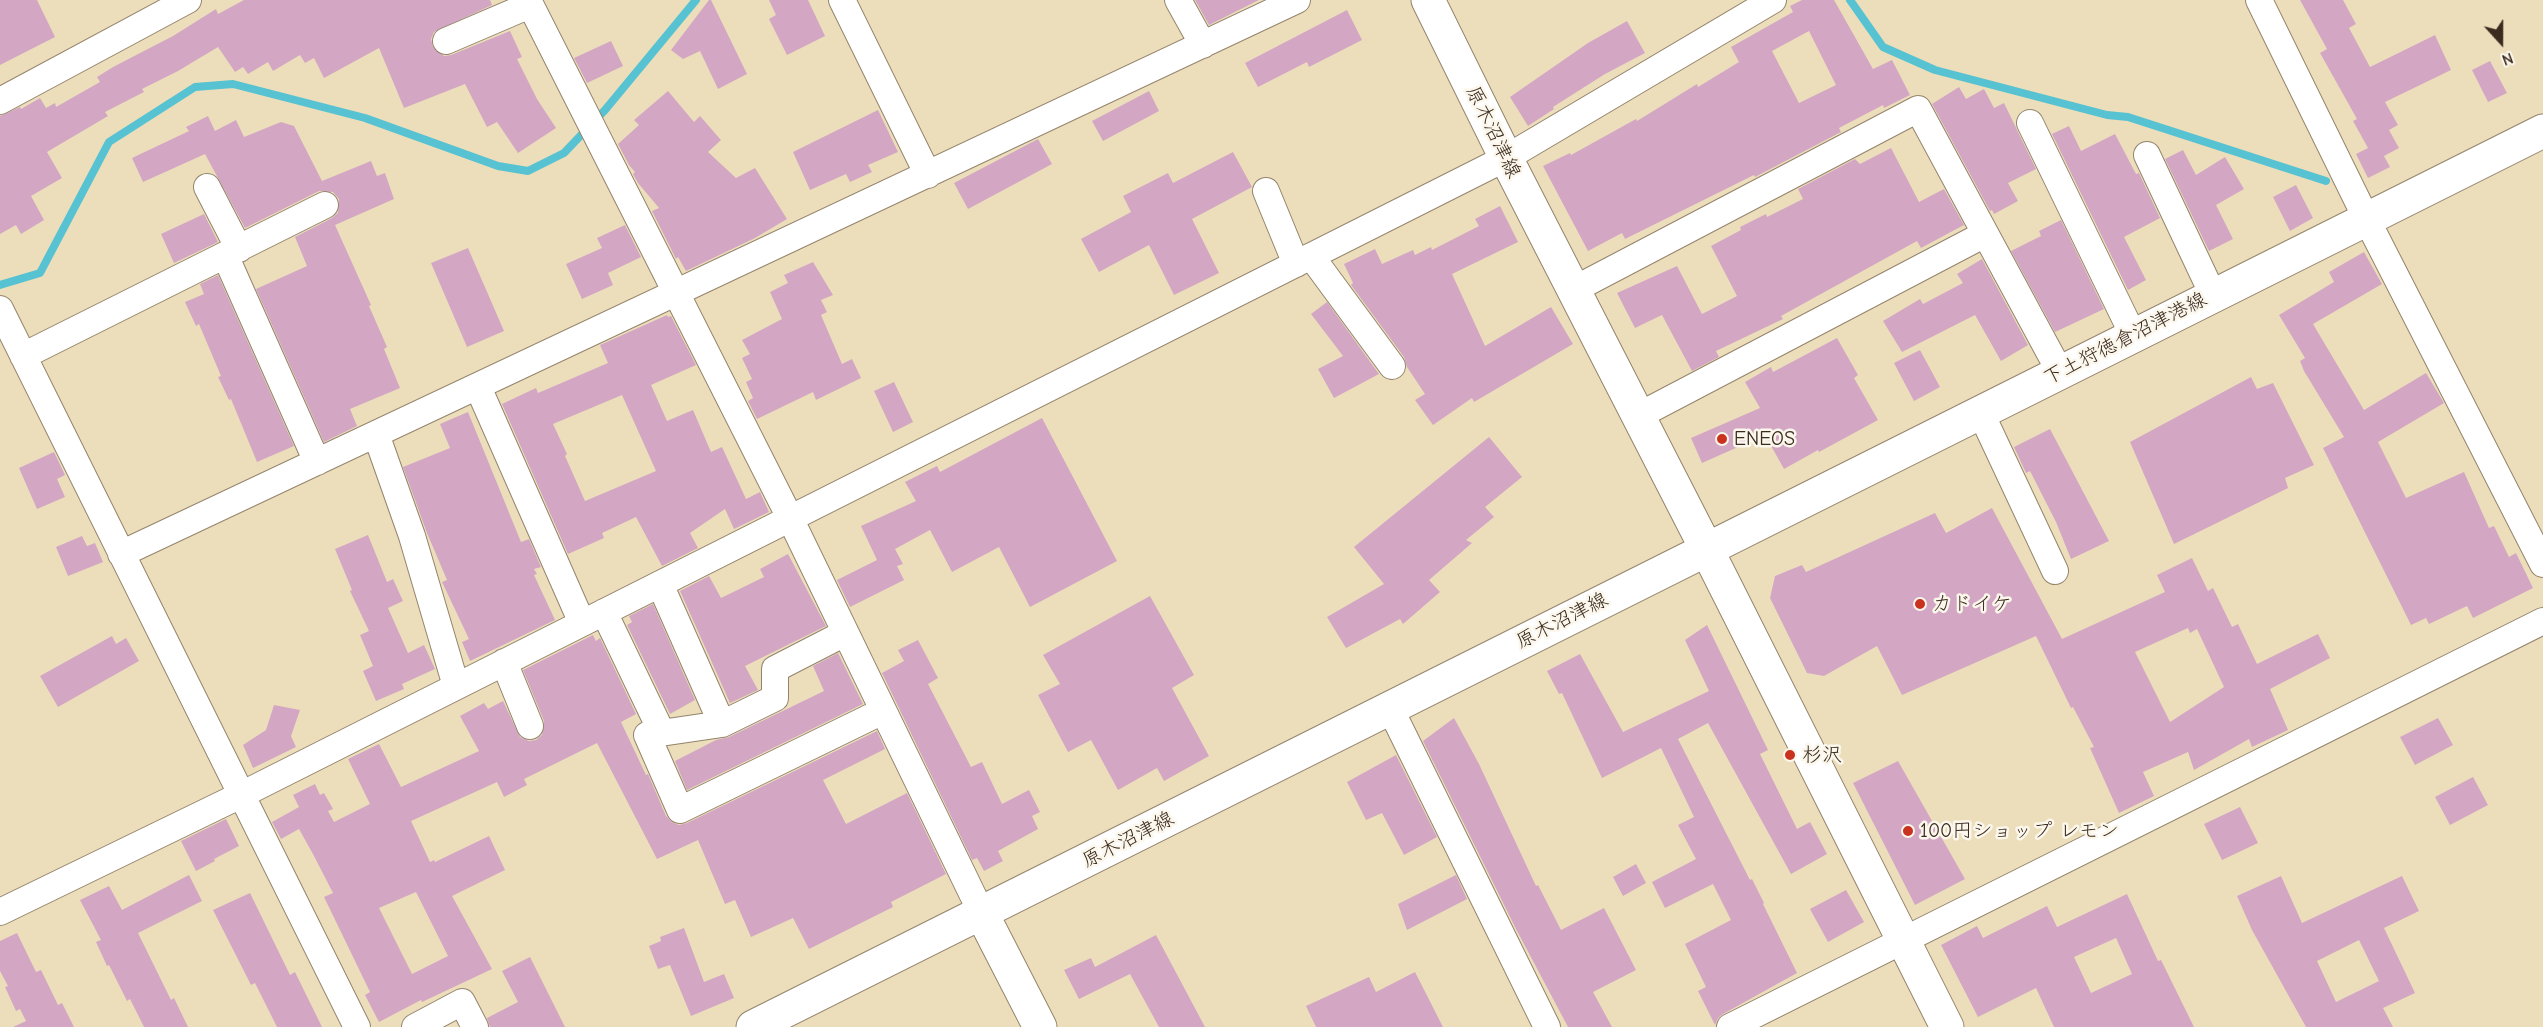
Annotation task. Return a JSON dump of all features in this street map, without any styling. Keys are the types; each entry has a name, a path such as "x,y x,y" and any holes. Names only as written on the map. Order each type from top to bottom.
{"main road":[{"name":"原木沼津線","path":"753,1027 982,914 1706,548 1506,158 1428,0"},
{"name":"下土狩徳倉沼津港線","path":"1706,548 2543,131"},
{"path":"1706,548 1947,1027"},
{"path":"982,914 1040,1027"}],"street":[{"path":"0,101 188,0"},
{"path":"842,0 927,175"},
{"path":"1178,0 1203,45"},
{"path":"121,554 1297,0"},
{"path":"0,912 243,794 1506,158 1773,0"},
{"path":"2259,0 2366,218 2543,564"},
{"path":"446,41 529,2 581,110 677,293 790,518 982,914"},
{"path":"1574,290 1918,109 2060,372"},
{"path":"2030,123 2133,335"},
{"path":"2147,155 2213,295"},
{"path":"207,187 317,462"},
{"path":"1266,191 1303,260 1392,366"},
{"path":"23,356 325,205"},
{"path":"1638,416 1985,234"},
{"path":"0,309 357,1027"},
{"path":"478,387 582,623"},
{"path":"1980,411 2055,571"},
{"path":"376,434 412,536 456,686"},
{"path":"660,584 722,724"},
{"path":"604,612 662,733"},
{"path":"1730,1027 2543,621"},
{"path":"845,633 776,669 775,698 722,724 647,735 680,810 883,711"},
{"path":"504,662 530,726"},
{"path":"1390,708 1546,1027"},
{"path":"415,1027 462,1002 475,1027"}],"building":[{"path":"0,0 37,0 55,37 0,65"},
{"path":"244,0 490,0 492,5 434,32 431,39 433,47 444,56 451,55 510,31 522,57 517,59 537,99 556,128 518,153 497,122 487,127 465,84 404,108 379,48 324,78 314,58 305,63 300,55 273,71 268,62 248,74 243,67 235,72 218,47 142,89 144,92 105,112 108,116 47,152 62,178 31,196 44,220 21,234 16,225 0,234 0,116 20,107 21,109 40,98 46,108 55,103 56,107 100,82 97,77 113,67 173,36 216,9 218,14"},
{"path":"709,0 747,74 718,89 700,51 683,59 671,50"},
{"path":"769,0 808,0 825,36 787,55 769,19 776,15"},
{"path":"1195,0 1259,0 1209,25"},
{"path":"1802,0 1834,0 1873,69 1892,60 1910,95 1884,108 1883,105 1839,128 1841,132 1755,177 1754,175 1625,239 1622,233 1588,251 1543,166 1570,153 1571,155 1636,119 1637,121 1697,84 1698,87 1739,62 1731,47 1793,12 1790,6","holes":["1809,31 1836,85 1799,103 1772,51"]},
{"path":"2300,0 2343,0 2356,24 2349,28 2370,67 2435,35 2451,70 2385,102 2398,125 2389,130 2399,148 2384,156 2390,167 2368,178 2356,154 2368,148 2353,121 2357,119 2320,53 2327,49"},
{"path":"1347,10 1362,40 1309,67 1307,62 1258,87 1245,63"},
{"path":"1627,21 1645,53 1605,74 1528,126 1510,97 1588,43"},
{"path":"611,41 623,66 587,83 574,58"},
{"path":"2490,61 2507,93 2488,102 2472,70"},
{"path":"1959,87 1966,99 1984,89 1994,108 2004,103 2036,169 2008,183 2018,201 1994,214 1992,210 1990,211 1932,104"},
{"path":"668,91 694,122 700,116 721,140 708,152 736,178 755,168 787,219 755,238 686,271 678,257 676,259 652,211 659,208 638,183 633,174 635,172 618,144 639,125 634,120"},
{"path":"1149,91 1159,111 1103,141 1092,121"},
{"path":"878,110 898,152 868,165 872,172 850,182 846,174 810,190 793,152"},
{"path":"208,116 215,131 236,120 244,137 281,122 294,126 322,181 371,161 377,176 385,173 394,199 335,225 371,305 369,306 387,347 384,349 400,388 350,409 357,426 324,442 256,289 307,266 295,237 338,213 339,199 333,192 319,191 245,228 205,154 143,182 132,158 189,131 186,127"},
{"path":"2069,126 2081,151 2115,134 2136,174 2139,173 2160,218 2124,237 2146,280 2128,290 2052,134"},
{"path":"1038,139 1052,164 968,209 954,183"},
{"path":"1891,148 1919,202 1944,189 1964,225 1921,248 1917,241 1781,316 1783,319 1716,351 1719,357 1692,371 1662,315 1635,328 1617,293 1677,266 1702,314 1737,296 1711,246 1741,230 1740,227 1766,214 1767,217 1803,199 1798,189 1855,159 1860,164"},
{"path":"2183,150 2196,175 2225,157 2244,189 2216,205 2233,239 2209,251 2165,159"},
{"path":"1233,152 1252,187 1192,219 1219,273 1174,295 1149,245 1099,272 1081,239 1131,212 1123,196 1168,173 1173,183"},
{"path":"2296,185 2313,218 2290,231 2273,197"},
{"path":"1500,206 1518,242 1452,274 1485,346 1551,307 1573,344 1474,402 1472,398 1433,425 1415,400 1425,394 1407,367 1404,357 1351,285 1353,283 1344,264 1375,249 1382,264 1413,250 1415,255 1431,247 1432,250 1479,226 1475,219"},
{"path":"204,214 218,242 174,263 161,234"},
{"path":"2061,220 2104,309 2055,332 2011,251 2041,236 2039,231"},
{"path":"625,225 641,257 608,273 613,285 582,299 566,264 602,248 597,238"},
{"path":"468,248 504,331 467,347 431,263"},
{"path":"2364,252 2382,284 2313,324 2364,410 2426,373 2444,403 2378,442 2406,498 2464,472 2489,528 2494,526 2509,557 2516,553 2533,588 2473,618 2467,606 2429,624 2426,618 2411,625 2323,448 2344,437 2304,371 2300,361 2305,358 2279,315 2334,282 2329,272"},
{"path":"1982,259 2028,345 2001,361 1975,315 1902,352 1883,321 1920,299 1923,304 1963,283 1957,274"},
{"path":"813,262 833,295 821,300 827,312 821,315 842,364 852,359 861,378 816,400 813,392 757,419 748,401 753,398 746,382 752,379 742,358 750,354 742,340 782,319 770,292 788,283 784,275"},
{"path":"218,275 294,446 257,462 231,399 229,400 218,377 221,376 199,324 196,326 185,302 204,294 200,284"},
{"path":"1327,302 1379,374 1334,398 1318,369 1343,356 1311,314"},
{"path":"667,315 671,316 696,365 651,385 667,421 693,410 711,452 722,447 746,499 760,492 769,512 734,529 725,509 690,533 698,548 662,566 636,517 602,533 604,538 568,554 502,404 536,388 538,393 608,363 600,345","holes":["622,395 656,471 585,501 553,424"]},
{"path":"1837,338 1858,375 1854,378 1878,420 1784,469 1765,435 1702,463 1691,438 1760,408 1745,382 1771,367 1773,372"},
{"path":"1920,350 1940,387 1914,401 1894,363"},
{"path":"2251,377 2257,389 2273,383 2314,465 2285,478 2288,488 2174,544 2130,442"},
{"path":"894,382 913,422 893,432 874,391"},
{"path":"468,412 521,542 529,539 541,567 534,569 537,574 534,575 555,620 470,661 462,642 469,639 442,582 447,580 403,467 450,448 440,424"},
{"path":"1042,418 1117,561 1030,607 999,547 952,572 930,530 895,549 903,564 897,566 904,580 850,607 837,580 877,560 861,526 916,501 905,482 937,466 940,472"},
{"path":"2050,429 2109,541 2071,559 2056,522 2030,471 2026,473 2014,447"},
{"path":"1489,437 1522,477 1485,507 1494,517 1466,540 1472,543 1429,580 1440,592 1403,624 1400,619 1346,648 1327,617 1384,584 1354,547"},
{"path":"54,452 65,475 57,479 65,497 37,509 19,468"},
{"path":"1992,508 2062,639 2165,592 2157,575 2192,558 2208,591 2213,588 2232,627 2238,624 2257,664 2318,634 2330,658 2270,689 2288,730 2252,747 2249,739 2194,770 2188,752 2143,772 2154,796 2119,813 2090,748 2094,747 2073,707 2071,708 2036,636 1902,695 1877,646 1824,676 1807,673 1770,598 1775,576 1802,565 1806,572 1935,513 1946,533","holes":["2188,628 2190,633 2197,629 2224,687 2170,722 2135,652"]},
{"path":"368,535 387,582 393,579 403,601 388,608 408,653 424,645 435,669 402,684 404,689 376,701 363,671 373,666 360,635 369,631 350,591 352,590 335,549"},
{"path":"82,536 87,546 95,543 103,562 68,576 56,547"},
{"path":"788,554 826,626 745,666 758,690 730,703 680,591 709,576 721,598 764,577 760,569"},
{"path":"1150,596 1194,675 1172,688 1209,756 1164,781 1157,768 1118,790 1091,740 1068,752 1038,695 1060,684 1043,655"},
{"path":"653,604 695,700 670,714 627,625 632,622 629,616"},
{"path":"1707,625 1768,750 1760,754 1797,829 1810,822 1827,854 1791,874 1708,723 1678,739 1750,880 1752,879 1797,973 1723,1014 1715,1025 1698,991 1706,987 1685,944 1731,920 1713,884 1665,908 1652,882 1696,859 1678,825 1694,817 1661,748 1602,778 1562,693 1559,694 1547,671 1580,654 1623,732 1709,691 1685,640"},
{"path":"593,635 596,641 600,638 636,714 621,722 646,775 648,774 666,816 679,825 877,731 885,749 823,780 846,824 907,793 946,874 891,902 893,907 809,949 793,918 751,937 735,900 725,904 698,840 657,859 597,743 524,779 527,785 504,797 497,782 411,821 430,862 434,860 435,862 489,836 505,870 452,896 492,969 422,1002 421,1000 379,1022 365,995 370,992 324,897 333,893 314,856 299,829 281,839 272,822 299,807 293,795 315,784 320,795 324,793 333,809 328,811 334,822 370,804 348,759 379,744 401,787 479,751 460,716 484,703 488,709 503,701 520,737 529,741 536,740 542,735 544,721 523,670","holes":["416,892 448,956 412,974 379,908"]},
{"path":"112,636 116,644 126,638 139,661 58,707 40,676"},
{"path":"918,640 938,678 928,684 971,767 982,762 1002,804 1029,790 1040,812 1032,816 1038,829 998,851 1003,861 984,871 977,858 972,860 882,673 904,661 898,650"},
{"path":"838,653 863,704 687,790 675,761 824,691 813,666"},
{"path":"274,705 300,710 291,736 296,747 253,768 243,745 266,730"},
{"path":"1454,718 1479,764 1536,886 1538,885 1561,930 1604,908 1636,970 1593,992 1612,1027 1568,1027 1516,929 1423,741"},
{"path":"2438,718 2453,745 2415,765 2400,737"},
{"path":"1396,755 1437,837 1404,855 1382,813 1366,820 1347,782"},
{"name":"100円ショップ レモン","path":"1898,761 1965,879 1915,905 1853,783"},
{"path":"2473,777 2488,805 2450,825 2435,797"},
{"path":"2240,807 2258,843 2222,860 2204,824"},
{"path":"226,819 239,846 196,871 181,841"},
{"path":"1636,864 1646,883 1623,896 1613,877"},
{"path":"189,875 202,901 138,933 171,1000 174,998 188,1027 144,1027 130,999 127,1001 109,965 107,966 96,942 101,940 80,900 109,886 122,910"},
{"path":"1456,875 1467,899 1407,930 1398,904"},
{"path":"2281,876 2302,923 2402,876 2419,911 2384,928 2415,993 2383,1008 2393,1027 2306,1027 2252,930 2237,896","holes":["2359,940 2379,981 2336,1002 2317,961"]},
{"path":"1846,890 1864,922 1828,942 1810,909"},
{"path":"250,893 290,975 295,972 322,1027 277,1027 255,983 251,985 213,910"},
{"path":"2127,894 2158,961 2161,960 2194,1027 2054,1027 2036,988 1978,1017 1941,945 1977,926 1983,938 2047,906 2057,927","holes":["2116,938 2132,974 2091,993 2074,957"]},
{"path":"684,928 704,982 724,974 734,998 691,1016 670,965 658,969 649,946 661,941 660,937"},
{"path":"17,933 36,972 41,970 58,1005 62,1003 74,1027 13,1027 26,1021 20,1009 16,1011 5,987 8,986 0,971 0,941"},
{"path":"1156,935 1205,1027 1159,1027 1130,974 1079,999 1064,970 1091,958 1095,967"},
{"path":"530,957 565,1027 490,1027 487,1018 518,1002 502,971"},
{"path":"1415,972 1443,1027 1316,1027 1306,1006 1369,977 1376,992"}],"waterway":[{"path":"0,285 40,273 109,142 195,87 233,84 365,118 498,166 528,171 564,153 605,110 696,0"},
{"path":"1850,0 1883,47 1935,70 2107,115 2128,117 2326,181"}],"place":[{"name":"ENEOS","path":"1722,439"},
{"name":"カドイケ","path":"1920,604"},
{"name":"杉沢","path":"1790,755"},
{"name":"100円ショップ レモン","path":"1908,831"}]}
